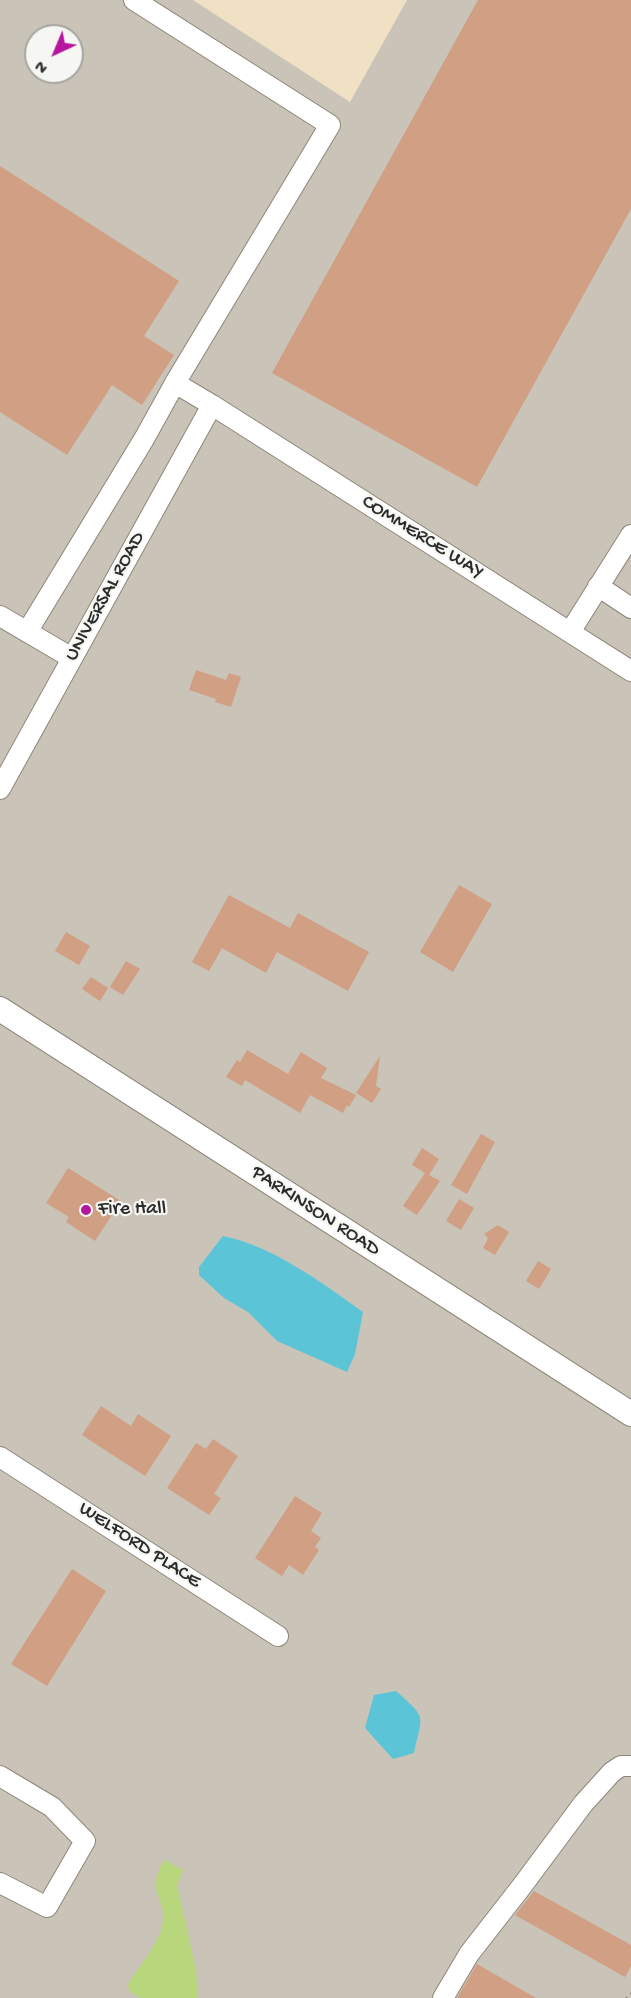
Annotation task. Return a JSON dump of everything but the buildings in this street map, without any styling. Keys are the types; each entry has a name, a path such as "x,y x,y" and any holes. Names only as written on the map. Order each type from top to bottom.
{"main road":[{"name":"PARKINSON ROAD","path":"0,1009 631,1414"}],"street":[{"path":"27,632 330,125 134,0"},
{"name":"COMMERCE WAY","path":"175,383 631,671"},
{"name":"UNIVERSAL ROAD","path":"0,789 212,405"},
{"path":"570,632 631,535"},
{"path":"598,586 631,608"},
{"path":"3,624 27,632 72,658"},
{"name":"WELFORD PLACE","path":"0,1457 278,1636"},
{"path":"443,1998 469,1954 583,1804 612,1772 621,1766 631,1766"},
{"path":"0,1776 52,1807 85,1841 47,1907 0,1883"}],"path":[{"path":"626,1998 631,1993"}],"shaded area":[{"path":"0,0 193,0 350,102 407,0 631,0 631,1998 0,1998"}],"green space":[{"path":"164,1860 183,1870 177,1885 196,1970 198,1998 141,1998 129,1991 128,1984 152,1949 162,1927 162,1909 156,1881"}],"water":[{"path":"223,1236 242,1241 278,1257 314,1278 363,1312 355,1354 347,1372 277,1341 248,1312 224,1298 199,1275 199,1267"},
{"path":"396,1691 418,1712 420,1723 414,1753 393,1759 365,1728 374,1695"}],"place":[{"name":"Fire Hall","path":"86,1210"}]}
